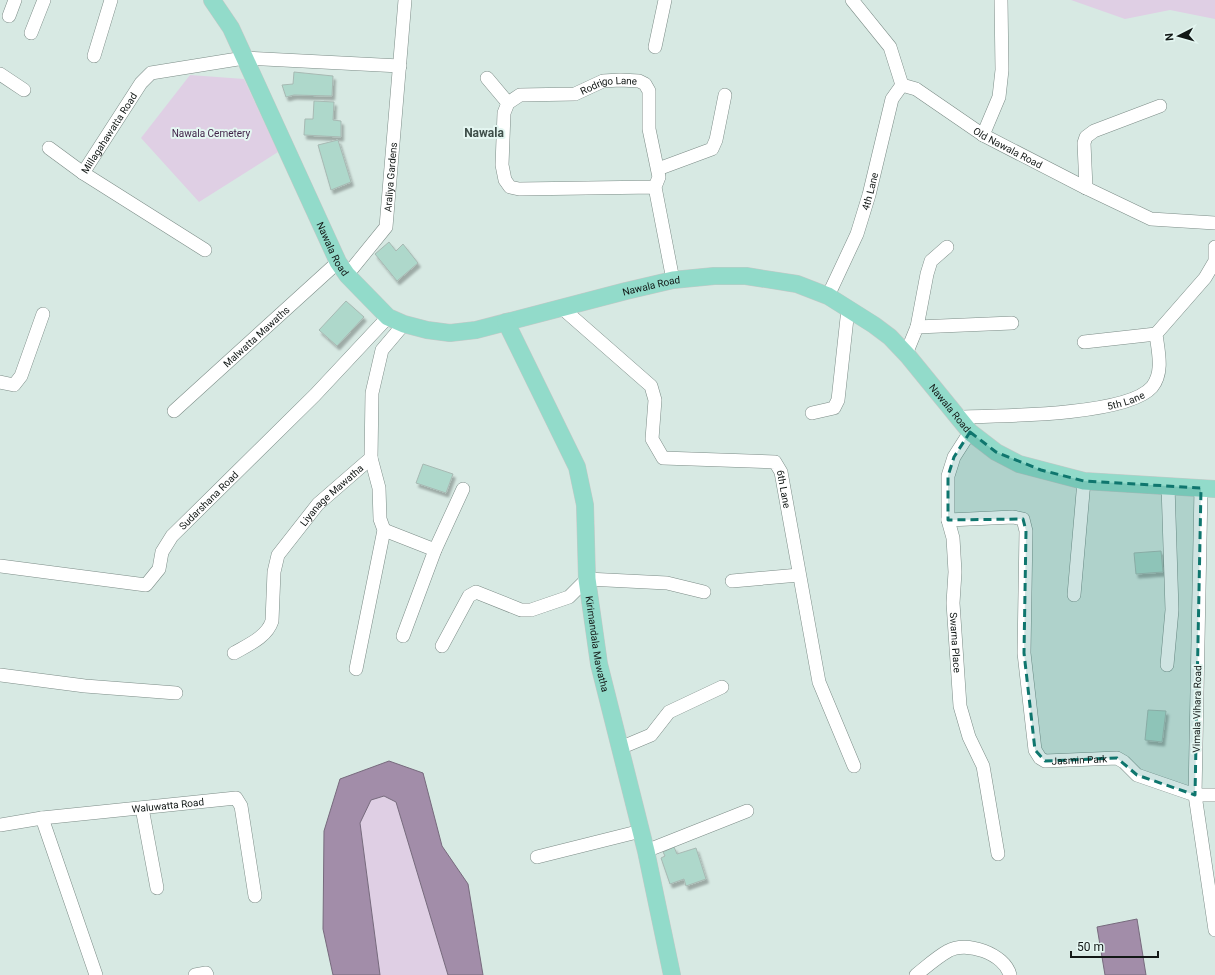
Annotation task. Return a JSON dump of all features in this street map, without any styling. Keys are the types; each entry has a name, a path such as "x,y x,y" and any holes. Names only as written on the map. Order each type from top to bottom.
{"main road":[{"name":"Nawala Road","path":"212,0 231,28 343,268 388,317 404,324 428,330 450,333 476,330 673,280 714,276 746,276 797,284 828,296 890,337 906,354 970,432 996,452 1019,464 1084,481 1208,488"},
{"name":"Kirimandala Mawatha","path":"506,322 577,467 585,505 587,579 598,664 646,851 672,975"}],"street":[{"path":"9,16 15,0"},
{"path":"31,33 44,0"},
{"path":"94,56 111,0"},
{"name":"Araliya Gardens","path":"343,268 386,228 405,0"},
{"path":"655,46 665,0"},
{"path":"852,0 890,47 902,84"},
{"path":"984,135 999,96 1002,70 1001,0"},
{"path":"244,58 400,66"},
{"name":"Millagahawatta Road","path":"205,250 83,173 141,83 151,73 244,58"},
{"path":"0,74 24,90"},
{"path":"487,78 508,103 504,113 502,165 505,180 510,188 655,187"},
{"name":"Rodrigo Lane","path":"508,103 520,95 574,94 603,81 639,81 645,84 650,91 650,129 660,177 655,187 673,280"},
{"name":"Old Nawala Road","path":"902,84 916,89 984,135 1086,188 1151,219 1215,223"},
{"name":"4th Lane","path":"828,296 857,234 869,195 892,99 902,84"},
{"path":"658,169 712,149 716,140 725,94"},
{"path":"1086,188 1084,143 1086,137 1094,131 1160,106"},
{"path":"49,148 83,173"},
{"path":"906,354 917,327 931,262 947,247"},
{"path":"1084,342 1156,334 1205,278 1215,261 1215,247"},
{"name":"Malwatta Mawaths","path":"174,411 343,268"},
{"name":"6th Lane","path":"562,308 651,386 655,400 652,439 663,458 775,462 781,472 819,682 854,766"},
{"path":"812,413 834,408 838,400 848,309"},
{"path":"0,382 14,385 21,376 42,314"},
{"name":"Sudarshana Road","path":"0,566 146,585 159,569 162,552 172,536 315,395 388,317"},
{"path":"917,327 1012,323"},
{"name":"Liyanage Mawatha","path":"234,653 261,637 270,627 272,620 274,572 278,555 318,504 371,458 372,392 382,350 404,324"},
{"name":"5th Lane","path":"959,417 1036,415 1085,410 1134,398 1152,387 1159,371 1156,334"},
{"name":"Swarna Place","path":"970,432 954,457 948,476 948,520 954,558 953,603 960,706 969,738 983,766 998,854"},
{"path":"356,669 384,530 380,519 379,488 371,458"},
{"path":"1074,595 1084,481"},
{"path":"1167,665 1172,610 1168,485"},
{"name":"Vimala Vihara Road","path":"1208,488 1196,795 1215,930"},
{"path":"402,636 435,550 463,489"},
{"name":"Jasmin Park","path":"948,520 1013,517 1023,519 1026,531 1024,653 1035,750 1040,758 1045,761 1117,758 1124,762 1137,775 1196,795 1215,795"},
{"path":"384,530 435,550"},
{"path":"732,581 799,575"},
{"path":"442,646 469,596 476,592 521,610 531,610 568,597 587,579 667,583 704,592"},
{"path":"0,675 85,686 176,693"},
{"path":"620,748 651,735 669,712 722,687"},
{"name":"Waluwatta Road","path":"0,825 42,818 236,798 241,806 255,896"},
{"path":"142,808 157,888"},
{"path":"646,851 747,811"},
{"path":"42,818 96,975"},
{"path":"537,857 641,830"},
{"path":"916,975 949,950 960,947 994,955 1008,968 1010,975"},
{"path":"195,975 206,973 207,975"}],"highlighted area":[{"path":"970,432 996,452 1041,470 1084,481 1201,488 1195,795 1137,775 1117,758 1045,761 1035,750 1024,653 1026,531 1023,519 948,520 948,476 954,457"}],"green space":[{"path":"1071,0 1215,0 1215,19 1170,10 1125,19"},
{"name":"Nawala Cemetery","path":"190,75 244,79 278,152 199,202 141,138"},
{"path":"384,796 396,802 448,975 380,975 360,823 371,800"}],"shaded area":[{"path":"389,761 423,773 442,846 468,884 483,975 448,975 396,802 384,796 371,800 360,823 380,975 333,975 323,929 324,831 340,779"},
{"path":"1137,919 1146,975 1105,975 1097,927"}],"building":[{"path":"294,72 333,76 332,96 294,95 286,97 282,85 293,84"},
{"path":"314,101 334,102 333,120 341,121 341,137 304,135 305,119 313,119"},
{"path":"338,140 351,182 331,190 318,145"},
{"path":"389,242 396,251 403,244 418,263 397,281 375,254"},
{"path":"346,301 364,317 337,346 319,330"},
{"path":"423,464 453,474 446,493 416,483"},
{"path":"1161,551 1163,572 1136,574 1134,553"},
{"path":"1148,710 1166,711 1162,742 1145,740"},
{"path":"674,847 677,854 696,848 706,879 686,886 684,879 670,884 661,858 665,856 663,852"}],"district":[{"name":"Nawala","path":"484,133"}]}
